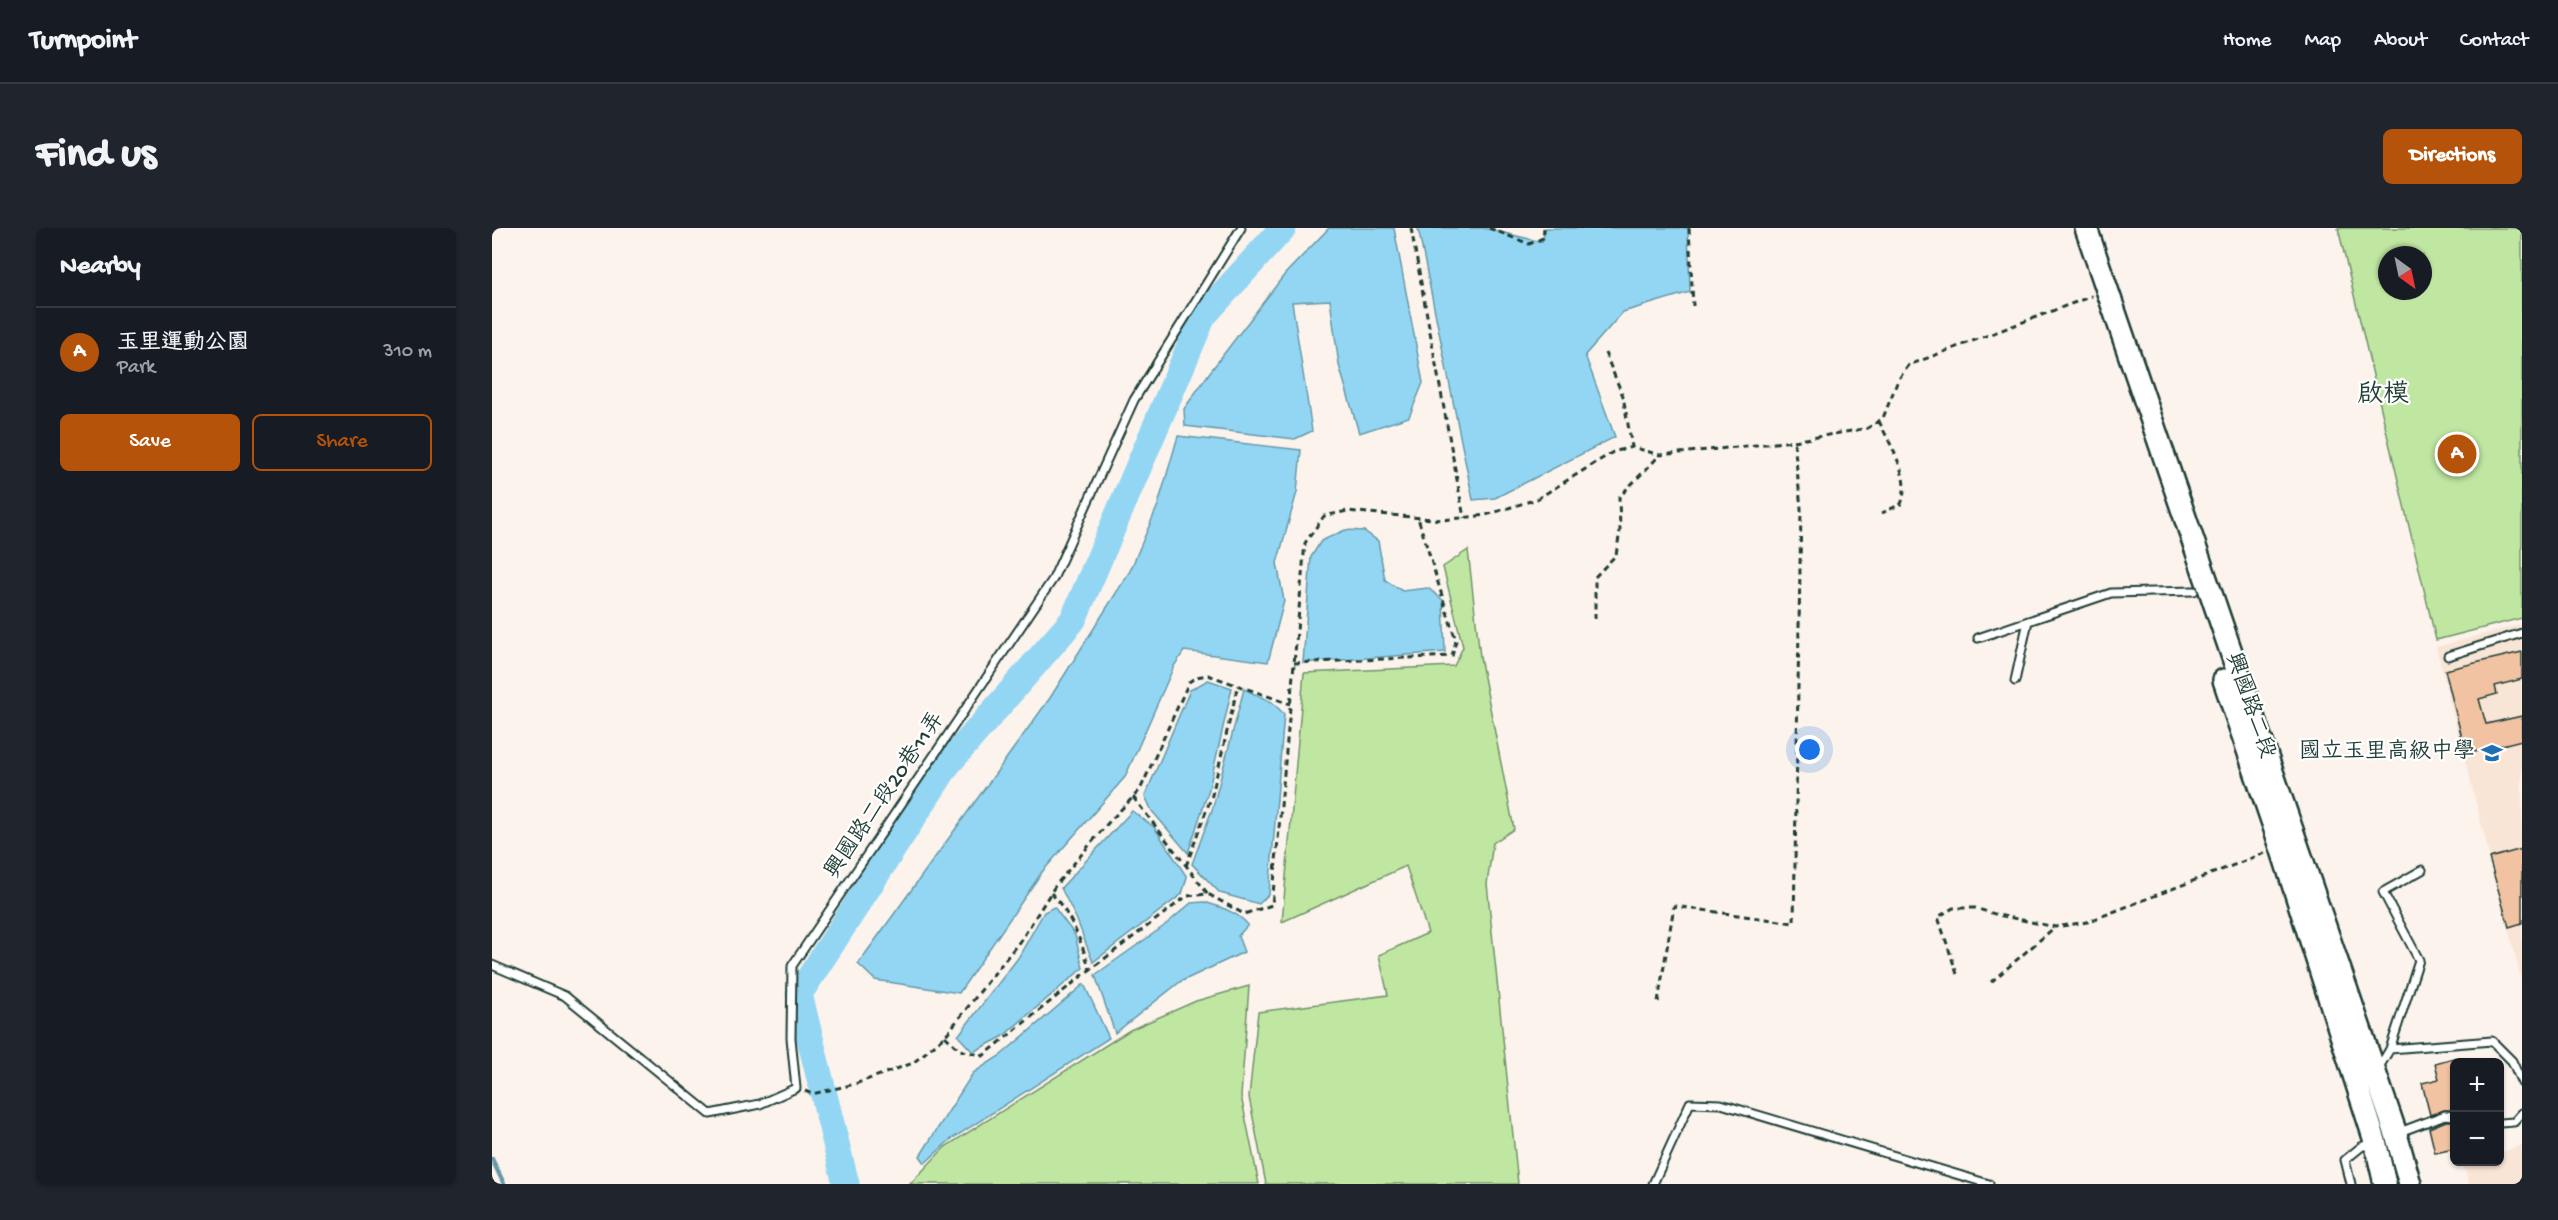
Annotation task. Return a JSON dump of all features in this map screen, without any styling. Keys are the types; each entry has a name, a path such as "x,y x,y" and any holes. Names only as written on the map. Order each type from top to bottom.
{"main road":[{"name":"興國路二段","path":"2071,228 2281,847 2375,1142 2385,1184"},
{"name":"興國路二段","path":"2086,228 2396,1134 2410,1184"}],"lane":[{"name":"興國路二段20巷11弄","path":"492,965 565,996 710,1114 760,1104 796,1088 791,1038 792,966 1053,579 1134,400 1241,228"},
{"path":"1978,638 2111,593 2194,591"},
{"path":"2015,681 2028,621"},
{"path":"2448,656 2522,633"},
{"path":"2375,1074 2390,1049 2419,960 2383,892 2422,870"},
{"path":"2390,1049 2492,1041 2512,1061 2522,1083"},
{"path":"1653,1184 1690,1103 1721,1104 1989,1184"},
{"path":"2504,1123 2514,1122 2522,1113"},
{"path":"2351,1184 2345,1160 2361,1147 2445,1115 2450,1116"}],"path":[{"path":"1411,228 1464,518"},
{"path":"1489,228 1529,244 1543,238 1544,228"},
{"path":"1689,228 1693,306"},
{"path":"1133,797 1208,894 1244,915 1272,905 1305,543 1324,516 1347,511 1443,520 1486,515 1537,499 1612,452 1632,447 1660,456 1794,441 1868,428 1883,418 1898,380 1909,365 2095,295"},
{"path":"1605,353 1623,396 1632,447"},
{"path":"1879,421 1898,462 1906,493 1901,504 1882,513"},
{"path":"1658,1002 1674,906 1794,923 1801,508 1794,441"},
{"path":"1595,619 1595,577 1616,555 1620,531 1619,497 1660,456"},
{"path":"1294,663 1452,656 1456,641 1418,518"},
{"path":"812,1094 887,1075 913,1063 945,1036 1023,937 1050,893 1108,823 1140,790 1189,682 1196,677 1208,675 1290,704"},
{"path":"1186,866 1212,795 1238,685"},
{"path":"1957,974 1938,917 1953,908 1975,908 2055,927 2088,922 2281,847"},
{"path":"1050,893 1064,907 1078,933 1090,970"},
{"path":"945,1036 960,1050 983,1056 1187,896 1208,894"},
{"path":"1991,982 2055,927"}],"shaded area":[{"name":"國立玉里高級中學","path":"2522,624 2522,983 2436,647"},
{"path":"2522,1145 2522,1184 2469,1184 2464,1166 2504,1166 2504,1152"}],"green space":[{"path":"2338,228 2522,228 2522,618 2436,640"},
{"path":"1468,550 1480,657 1514,829 1493,843 1487,884 1518,1184 1266,1184 1249,1097 1258,1012 1388,995 1379,955 1428,933 1406,866 1282,922 1304,673 1454,666 1463,647 1443,567"},
{"path":"1249,986 1241,1096 1259,1184 910,1184 945,1147 1130,1030 1196,1001"}],"water":[{"path":"1329,228 1394,228 1423,383 1409,417 1359,433 1339,365 1330,300 1292,302 1312,431 1295,439 1185,426 1184,409 1210,372 1285,274"},
{"path":"1418,228 1483,228 1542,242 1546,228 1688,228 1690,292 1623,312 1585,355 1615,437 1495,498 1473,500"},
{"path":"1178,436 1301,450 1297,492 1277,563 1284,601 1268,662 1184,651 1174,666 1125,777 1042,872 959,993 875,980 858,964 1050,698 1130,571 1158,505"},
{"path":"1345,530 1364,531 1378,541 1385,580 1402,591 1428,588 1443,600 1445,652 1303,663 1311,557 1321,541"},
{"path":"1208,680 1232,688 1209,789 1188,853 1152,811 1145,796 1190,690"},
{"path":"1244,689 1272,702 1284,714 1269,894 1259,904 1220,893 1192,864 1213,807"},
{"path":"1132,811 1154,827 1187,877 1182,894 1093,962 1077,920 1061,888"},
{"path":"1204,902 1234,913 1248,925 1238,936 1244,952 1180,982 1115,1033 1095,975 1164,926 1191,903"},
{"path":"1054,907 1075,935 1083,968 1002,1037 973,1052 958,1036 1018,958 1044,912"},
{"path":"1084,984 1109,1038 950,1140 925,1163 920,1156 973,1073 1001,1055"}],"building":[{"path":"2522,652 2522,679 2495,686 2497,694 2479,699 2486,724 2522,716 2522,740 2466,754 2445,670"},
{"path":"2522,849 2522,923 2509,927 2489,858"},
{"path":"2450,1059 2450,1110 2430,1115 2422,1083 2439,1079 2435,1063"},
{"path":"2450,1121 2450,1150 2435,1153 2429,1128"}],"waterway":[{"path":"846,1184 799,994 947,765 1073,620 1203,316 1283,228"},
{"path":"492,1159 504,1184"}],"place":[{"name":"玉里運動公園","path":"2457,454"},
{"name":"國立玉里高級中學","path":"2492,753"}],"district":[{"name":"啟模","path":"2383,396"}]}
